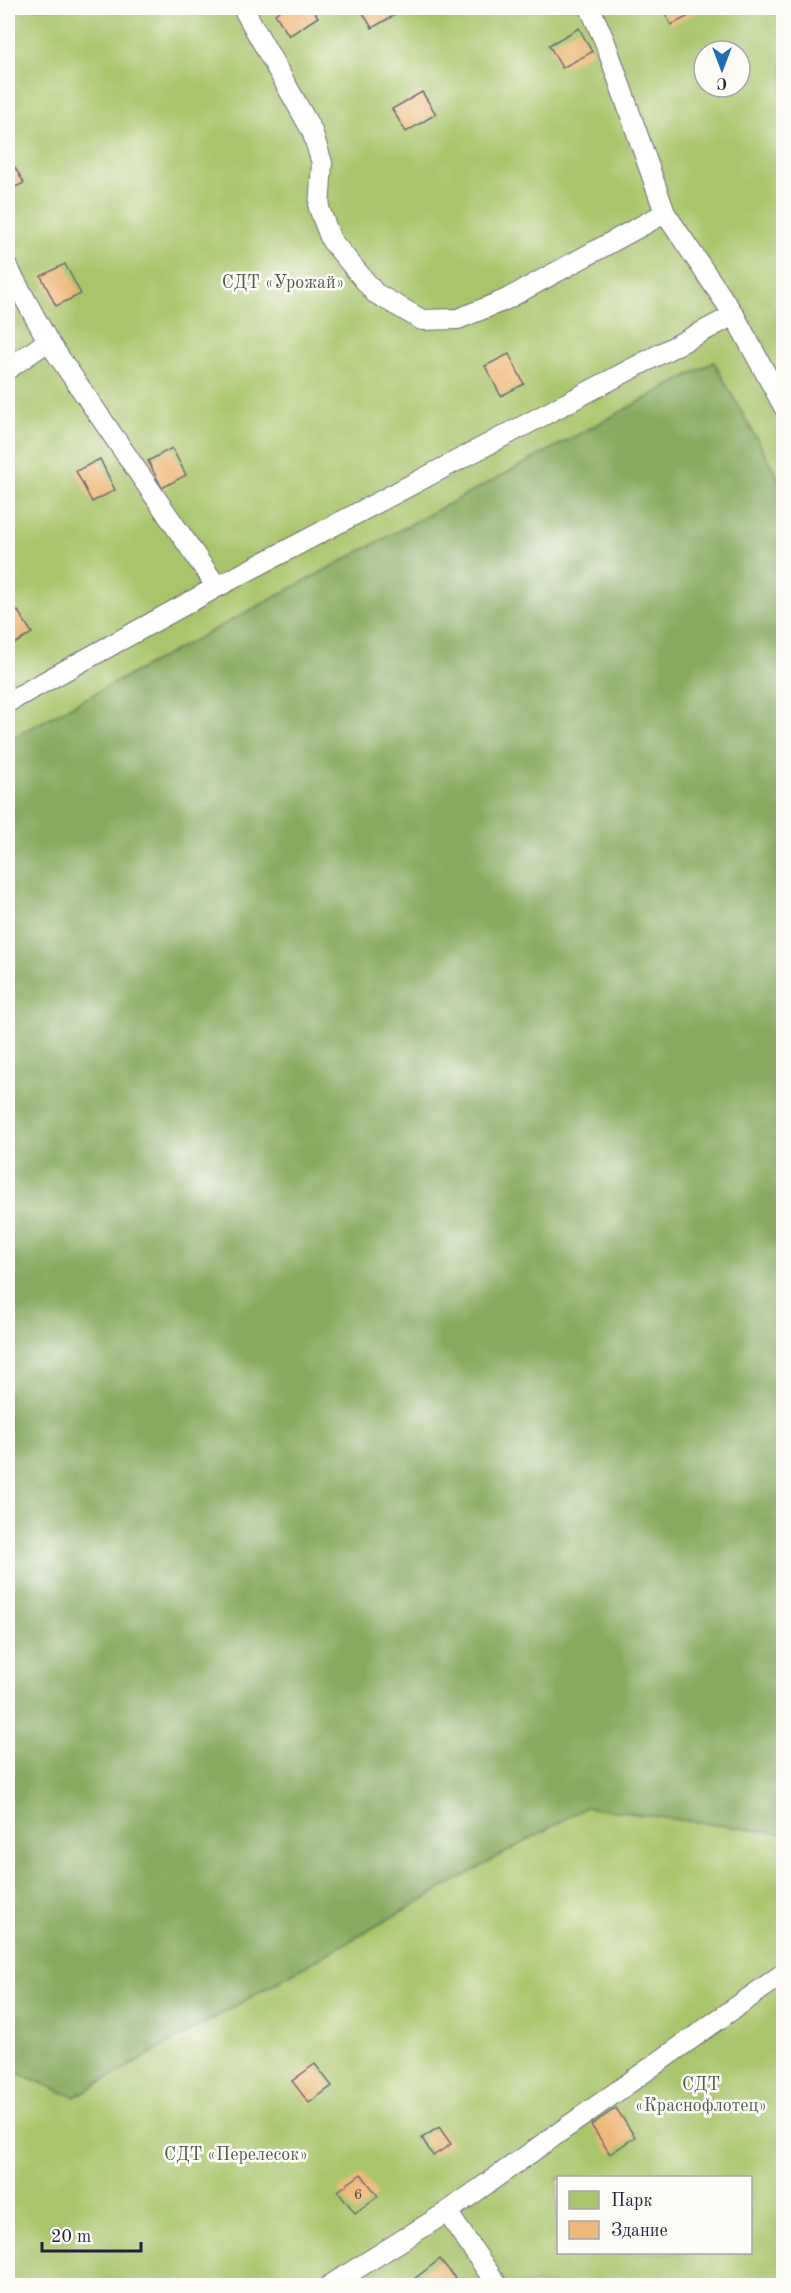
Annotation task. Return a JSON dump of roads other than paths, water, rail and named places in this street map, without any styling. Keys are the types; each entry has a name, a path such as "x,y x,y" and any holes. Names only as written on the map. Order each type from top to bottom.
{"lane":[{"path":"243,8 312,131 322,163 320,208 331,240 375,293 422,320 458,319 505,300 665,213"},
{"path":"590,8 605,42 665,213 734,315 783,407"},
{"path":"8,268 48,341 217,587"},
{"path":"8,702 217,587 734,315"},
{"path":"8,369 48,341"},
{"path":"328,2286 447,2212 783,1973"},
{"path":"447,2212 498,2286"}],"park label":[{"name":"СДТ «Урожай»","path":"283,282"},
{"name":"СДТ «Краснофлотец»","path":"701,2094"},
{"name":"СДТ «Перелесок»","path":"236,2154"}]}
